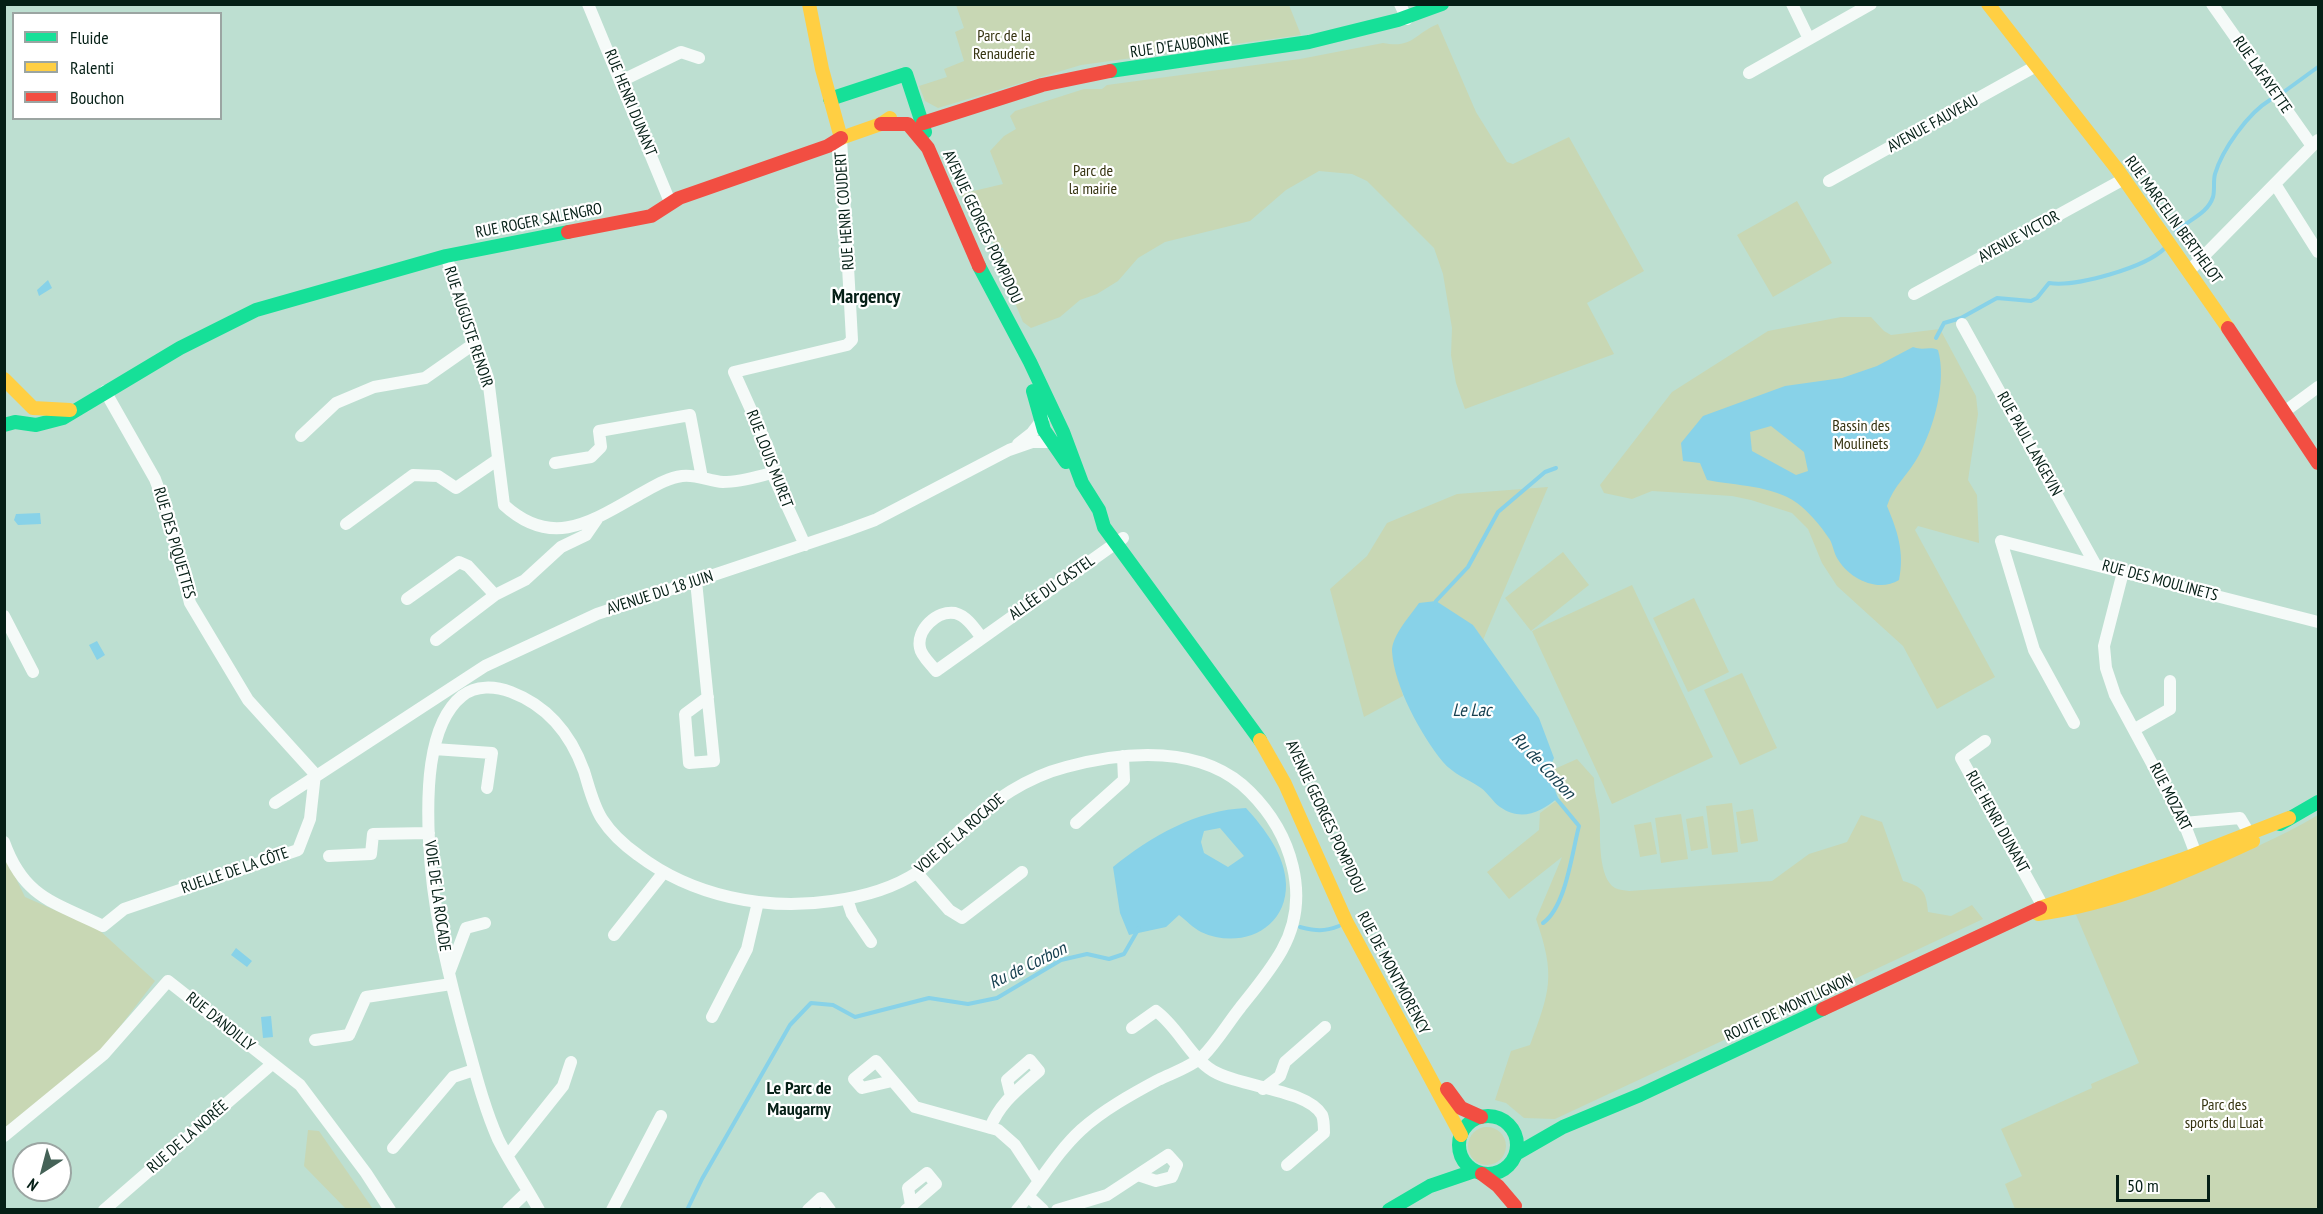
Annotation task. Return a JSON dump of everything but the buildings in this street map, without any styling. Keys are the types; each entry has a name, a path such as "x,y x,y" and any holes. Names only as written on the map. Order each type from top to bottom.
{"main road":[{"path":"809,4 841,138"},
{"path":"817,4 831,73 847,94"},
{"name":"RUE D'EAUBONNE","path":"923,123 1080,76 1310,44 1407,19 1442,4"},
{"name":"RUE MARCELIN BERTHELOT","path":"1988,4 2124,179 2190,270 2319,463"},
{"name":"AVENUE GEORGES POMPIDOU","path":"831,99 906,74 923,123 928,148 980,269 1022,346 1055,418 1058,437"},
{"name":"AVENUE GEORGES POMPIDOU","path":"841,138 902,114 914,116 923,123"},
{"name":"AVENUE GEORGES POMPIDOU","path":"881,124 908,124 928,148"},
{"name":"RUE ROGER SALENGRO","path":"15,424 55,421 235,319 309,293 446,256 651,216 665,209 670,202 828,146 841,138"},
{"name":"AVENUE GEORGES POMPIDOU","path":"1007,320 1012,342 1032,390 1041,420 1058,437 1082,483 1119,541 1252,729"},
{"path":"4,379 30,405"},
{"name":"RUE ROGER SALENGRO","path":"30,405 55,411 74,409"},
{"name":"AVENUE GEORGES POMPIDOU","path":"1119,541 1282,758 1371,952 1454,1100 1467,1112 1481,1117"},
{"name":"RUE DE MONTMORENCY","path":"1252,729 1285,784 1346,921 1460,1141"},
{"name":"ROUTE DE MONTLIGNON","path":"1512,1159 1563,1127 1640,1095 2028,914 2045,910 2082,908 2258,838 2319,802"},
{"name":"ROUTE DE MONTLIGNON","path":"2199,860 2249,833 2289,818"},
{"path":"1430,1186 1447,1169 1468,1123 1481,1117 1497,1118 1510,1126 1516,1139 1507,1183 1515,1208"},
{"name":"ROUTE DE MONTLIGNON","path":"1510,1126 1530,1131 1563,1127"},
{"path":"1460,1141 1464,1161 1498,1186 1515,1208"},
{"path":"1389,1209 1430,1186 1478,1172 1498,1172 1512,1159"}],"street":[{"name":"RUE HENRI DUNANT","path":"588,4 670,202"},
{"path":"1400,4 1407,19"},
{"path":"1792,4 1809,39"},
{"path":"1749,73 1871,4"},
{"name":"RUE LAFAYETTE","path":"2212,4 2315,143"},
{"path":"621,81 681,52 699,58"},
{"name":"AVENUE FAUVEAU","path":"1829,182 2036,66"},
{"name":"RUE HENRI COUDERT","path":"734,372 847,345 852,340 841,138"},
{"path":"2190,270 2315,143"},
{"name":"AVENUE VICTOR","path":"1914,294 2124,179"},
{"path":"2275,184 2319,252"},
{"name":"RUE AUGUSTE RENOIR","path":"446,256 488,378 504,505 520,520 535,527 558,528 597,519 660,483 682,476 721,482 746,480 772,473"},
{"name":"RUE PAUL LANGEVIN","path":"1962,324 2096,564"},
{"path":"301,436 336,403 374,387 425,378 475,343"},
{"name":"RUE LOUIS MURET","path":"734,372 769,450 772,473 805,545"},
{"path":"2284,412 2319,387"},
{"name":"RUE DES PIQUETTES","path":"105,391 155,479 168,514 190,603 248,700 315,774"},
{"path":"15,424 30,405"},
{"path":"555,463 591,457 601,447 599,431 690,415 702,478"},
{"path":"1010,450 1032,433 1041,420 1048,415 1055,418"},
{"name":"AVENUE DU 18 JUIN","path":"275,803 315,774 485,666 597,614 875,520 1010,450 1032,442 1058,437"},
{"path":"346,525 413,475 438,476 456,488 497,460"},
{"path":"436,640 495,595 525,580 561,547 586,535 597,519"},
{"path":"558,528 561,547"},
{"name":"ALLÉE DU CASTEL","path":"982,638 969,621 956,613 944,614 926,626 920,634 920,650 936,671 1119,541"},
{"name":"RUE DES MOULINETS","path":"2074,723 2034,650 2001,542 2319,621"},
{"path":"407,599 459,562 468,566 495,595"},
{"name":"RUE MOZART","path":"2123,572 2104,646 2106,668 2115,695 2184,823 2199,860"},
{"path":"696,581 708,697 714,761 689,763 685,714 708,697"},
{"path":"4,616 33,672"},
{"path":"2135,729 2170,709 2170,681"},
{"name":"VOIE DE LA ROCADE","path":"539,1209 498,1138 474,1070 437,922 428,803 434,749 449,711 462,696 481,688 498,688 516,694 534,704 564,729 574,746 600,815 616,837 664,872 702,889 758,902 815,904 872,894 917,873 981,811 1015,787 1058,769 1123,756 1157,754 1198,762 1240,783 1262,805 1275,823 1290,856 1298,886 1296,912 1284,947 1200,1059 1137,1091 1082,1130 1038,1180 1017,1209"},
{"name":"RUE HENRI DUNANT","path":"1985,741 1961,758 2045,910"},
{"path":"434,749 492,753 487,788"},
{"path":"1076,823 1125,780 1123,756"},
{"name":"RUELLE DE LA CÔTE","path":"4,842 17,870 34,892 103,926 124,909 298,850 310,819 315,774"},
{"path":"2184,823 2240,818 2249,833"},
{"path":"329,856 371,854 373,834 429,833"},
{"path":"614,935 664,872"},
{"path":"917,873 949,910 962,918 1022,872"},
{"path":"847,899 852,914 871,942"},
{"path":"712,1017 747,949 758,902"},
{"path":"315,1040 349,1035 366,997 450,980 466,928 485,923"},
{"name":"RUE D'ANDILLY","path":"4,1136 104,1054 168,981 304,1089 390,1209"},
{"path":"1132,1028 1156,1011 1165,1018 1210,1069 1224,1077 1263,1089 1288,1093 1304,1100 1323,1117 1324,1133 1287,1164"},
{"path":"1263,1089 1280,1076 1285,1062 1325,1027"},
{"path":"508,1155 562,1086 571,1062"},
{"name":"RUE DE LA NORÉE","path":"104,1209 272,1064"},
{"path":"393,1148 453,1077 474,1070"},
{"path":"892,1081 915,1107 998,1130 1015,1145 1038,1180"},
{"path":"990,1128 996,1112 1011,1096"},
{"path":"612,1209 661,1116"},
{"path":"1057,1209 1107,1195 1138,1175"},
{"path":"508,1209 528,1191"},
{"path":"1028,1196 1043,1209"},
{"path":"808,1209 821,1198 830,1209"}],"green space":[{"name":"Parc de la Renauderie","path":"956,5 1289,5 1301,35 1081,65 938,108 925,101 919,86 947,77 944,69 964,61 955,32 964,28"},
{"name":"Parc de la mairie","path":"1438,24 1476,112 1507,162 1513,164 1569,137 1644,271 1587,303 1614,354 1465,409 1456,383 1451,355 1452,328 1443,274 1434,248 1367,181 1352,174 1319,171 1286,190 1250,221 1165,242 1138,258 1118,281 1097,294 1080,300 1060,317 1031,328 1023,322 1002,272 1007,263 1003,248 994,245 989,231 980,234 961,194 1003,184 990,151 1004,136 1016,129 1010,116 1015,111 1084,89 1102,89 1107,85 1300,59 1383,43 1401,44"},
{"path":"1797,201 1832,263 1773,297 1737,235"},
{"name":"Bassin des Moulinets","path":"1841,317 1871,317 1891,335 1940,329 1976,396 1978,414 1968,480 1977,495 1979,543 1918,526 1915,530 1995,677 1937,709 1903,646 1837,586 1822,563 1808,529 1792,513 1732,496 1652,491 1632,499 1604,493 1600,485 1672,392 1768,331"},
{"path":"1548,487 1483,640 1473,625 1398,675 1403,696 1364,717 1330,589 1367,556 1387,523 1457,494"},
{"path":"1563,552 1589,585 1531,631 1505,598"},
{"path":"1632,585 1713,757 1612,804 1532,631"},
{"path":"1694,598 1729,672 1688,692 1653,618"},
{"path":"1742,673 1777,748 1740,765 1704,690"},
{"path":"1577,759 1594,778 1603,866 1609,883 1617,889 1629,891 1772,881 1809,854 1847,842 1861,815 1882,822 1903,881 1915,885 1922,891 1928,912 1951,916 1972,905 1983,919 1555,1119 1524,1118 1506,1103 1495,1100 1511,1051 1530,1045 1542,1011 1548,983 1548,970 1536,919 1562,857 1509,899 1487,872 1539,830 1540,813 1560,798 1550,771"},
{"path":"1732,803 1738,852 1712,855 1706,806"},
{"path":"1753,809 1758,841 1741,844 1736,812"},
{"path":"1681,814 1688,859 1661,863 1655,818"},
{"name":"Parc des sports du Luat","path":"2318,815 2318,1209 2015,1209 2005,1184 2022,1176 2001,1129 2092,1088 2091,1084 2139,1063 2074,910 2230,858"},
{"path":"1703,816 1708,848 1691,851 1686,819"},
{"path":"1651,822 1657,854 1640,857 1634,825"},
{"path":"4,854 25,897 98,929 155,981 102,1050 4,1128"},
{"path":"1487,1127 1501,1132 1506,1146 1501,1160 1487,1165 1473,1160 1468,1146 1473,1132"},
{"path":"308,1130 319,1131 373,1209 346,1209 304,1166"}],"water":[{"path":"48,280 52,288 39,296 37,290"},
{"name":"Bassin des Moulinets","path":"1913,347 1932,348 1938,350 1941,376 1938,404 1930,431 1915,462 1893,492 1887,506 1899,541 1901,570 1899,580 1882,585 1856,578 1842,566 1822,528 1797,503 1765,489 1707,480 1700,463 1683,461 1681,443 1703,416 1785,386 1842,378 1877,366","holes":["1771,426 1804,452 1808,471 1796,475 1752,451 1750,432"]},
{"path":"40,513 41,524 18,525 14,520 16,514"},
{"name":"Le Lac","path":"1436,601 1473,625 1539,718 1554,758 1548,771 1558,798 1538,811 1516,814 1508,811 1497,805 1481,788 1451,770 1435,751 1410,710 1394,665 1393,645 1398,632 1419,603"},
{"path":"97,641 105,655 97,660 89,645"},
{"path":"1246,808 1267,834 1278,853 1286,884 1284,900 1279,913 1259,932 1245,937 1231,939 1201,932 1179,915 1166,927 1129,935 1120,913 1113,867 1143,845 1175,827 1192,819","holes":["1220,828 1244,856 1228,867 1204,853 1201,842 1204,831"]},
{"path":"236,948 252,961 247,967 231,955"},
{"path":"271,1016 273,1037 263,1038 261,1017"}],"waterway":[{"name":"Ru de Corbon","path":"2285,91 2318,67"},
{"name":"Ru de Corbon","path":"2176,232 2202,213 2210,203 2214,194 2215,174 2223,154 2245,123 2270,100"},
{"name":"Ru de Corbon","path":"1936,338 1944,323 1961,318 1997,298 2031,301 2037,298 2049,283 2076,282 2127,269 2165,248"},
{"name":"Ru de Corbon","path":"1435,606 1436,601 1468,567 1498,512 1545,472 1556,468"},
{"name":"Ru de Corbon","path":"1543,923 1551,915 1563,892 1579,826 1555,797"},
{"name":"Ru de Corbon","path":"1300,927 1320,930 1339,926"},
{"name":"Ru de Corbon","path":"687,1210 702,1179 790,1025 811,1003 833,1005 855,1017 929,998 968,1004 997,998 1061,960 1087,954 1109,959 1124,954 1139,928"}],"traffic: fast":[{"path":"1110,71 1309,42 1398,20 1442,4"},
{"path":"830,99 906,74 925,132"},
{"path":"4,425 15,422 36,425 63,418 180,348 256,310 446,256 568,232"},
{"path":"979,266 1030,362 1063,432 1082,483 1099,510 1104,527 1260,740"},
{"path":"1033,391 1044,430 1066,462"},
{"path":"2280,824 2318,802"},
{"path":"1516,1154 1563,1127 1640,1095 1823,1009"},
{"path":"1488,1116 1499,1118 1512,1129 1517,1145 1515,1156 1504,1169 1488,1174 1477,1172 1464,1161 1459,1145 1461,1134 1472,1121 1488,1116"},
{"path":"1389,1210 1430,1186 1474,1171"}],"traffic: slow":[{"path":"809,4 822,69 841,138 881,124 890,118"},
{"path":"1988,4 2117,169 2228,328"},
{"path":"4,379 33,408 70,410"},
{"path":"1260,740 1285,784 1346,921 1461,1135"},
{"path":"2040,908 2181,860 2289,818"},
{"path":"2038,914 2094,903 2148,886 2253,841"}],"traffic: jam":[{"path":"923,123 1042,85 1110,71"},
{"path":"881,124 908,124 928,148 979,266"},
{"path":"568,232 651,216 679,198 828,146 841,138"},
{"path":"2228,328 2318,463"},
{"path":"1823,1009 2040,908"},
{"path":"1447,1089 1461,1108 1481,1117"},
{"path":"1482,1174 1498,1186 1515,1206"}],"district":[{"name":"Margency","path":"866,297"},
{"name":"Le Parc de Maugarny","path":"799,1099"}]}
